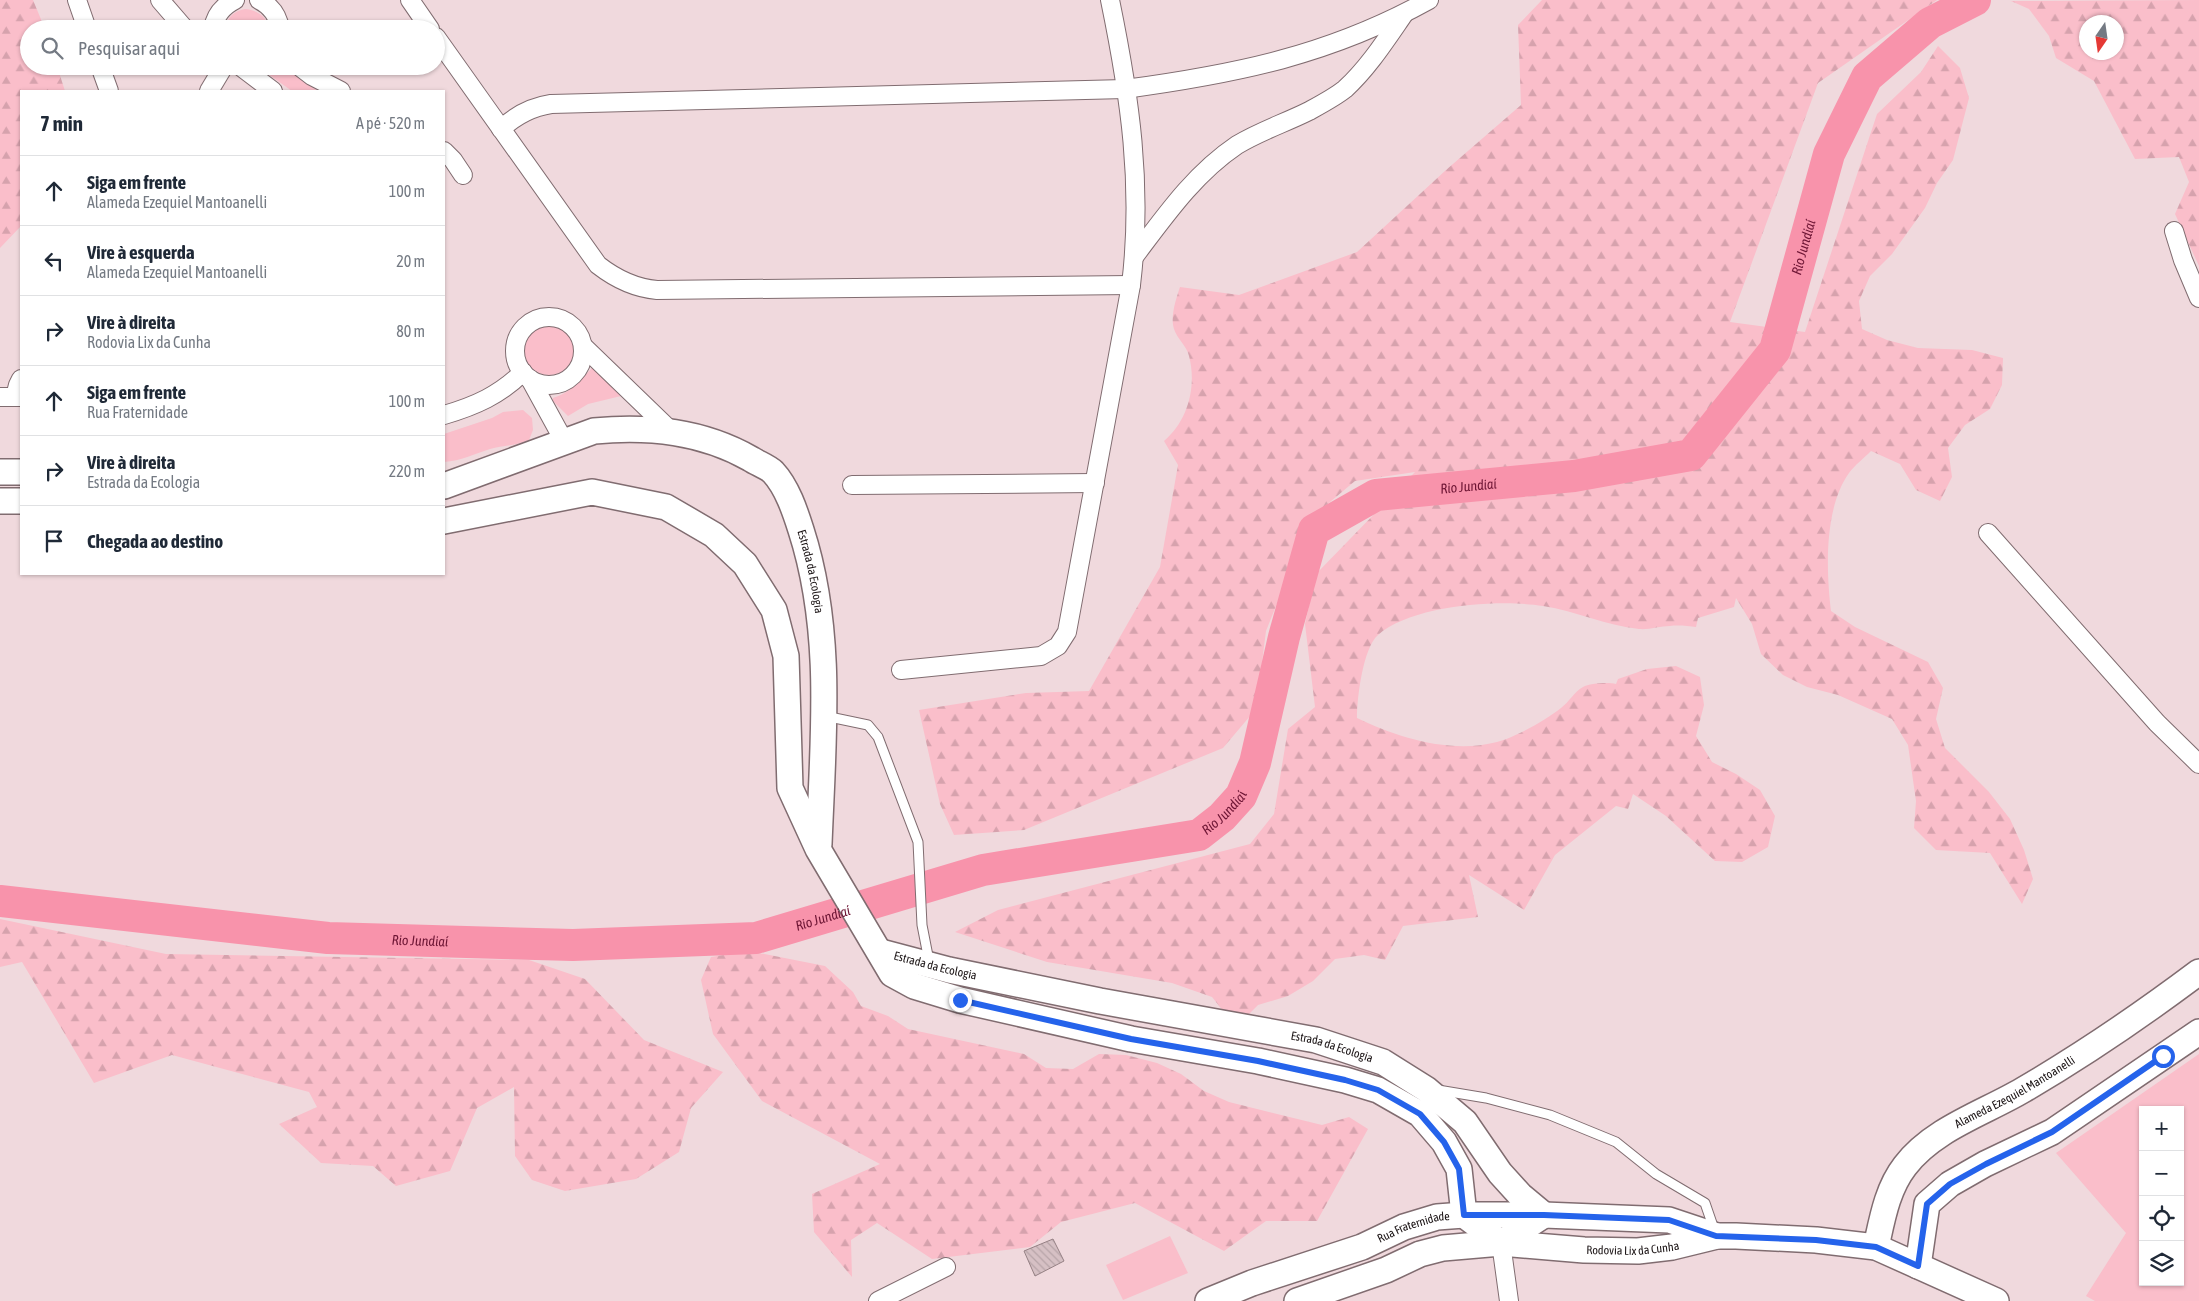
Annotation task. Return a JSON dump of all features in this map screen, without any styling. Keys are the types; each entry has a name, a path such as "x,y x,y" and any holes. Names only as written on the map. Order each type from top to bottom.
{"street":[{"path":"77,0 84,20"},
{"path":"160,0 177,20"},
{"path":"410,0 424,20"},
{"path":"901,670 1041,656 1058,646 1070,624 1131,286 1134,257 1137,200 1132,126 1110,0"},
{"path":"501,129 517,115 551,104 1125,89 1198,80 1278,62 1356,35 1404,14 1429,0"},
{"path":"215,20 228,1"},
{"path":"264,1 278,20"},
{"path":"1134,257 1184,192 1207,168 1237,146 1271,126 1309,111 1344,90 1384,44 1404,14"},
{"path":"445,50 598,265 611,275 635,287 657,290 1131,286"},
{"path":"103,75 109,90"},
{"path":"210,90 219,75"},
{"path":"252,75 272,90"},
{"path":"311,75 339,90"},
{"path":"445,152 463,175"},
{"path":"2174,231 2183,260 2199,298"},
{"path":"564,441 515,354 516,345 524,328 532,322 551,317 569,323 576,330 584,347 671,431"},
{"path":"526,375 548,385 567,380 580,366 584,347"},
{"path":"445,415 494,397 526,375"},
{"path":"12,397 20,381"},
{"name":"Estrada da Ecologia","path":"445,486 463,481 564,441 602,430 646,429 671,431 718,443 773,472 792,503 804,540 818,600 825,670 818,849 881,952 892,974 914,986 933,978 1100,1000 1316,1040 1383,1062 1426,1088 1466,1122 1500,1173 1520,1195 1544,1215"},
{"path":"0,472 20,472"},
{"path":"852,485 1095,483"},
{"path":"445,521 592,492 666,507 714,535 746,564 774,610 786,656 790,788 818,849"},
{"path":"0,501 20,501"},
{"path":"1988,533 2157,723 2199,764"},
{"name":"Alameda Ezequiel Mantoanelli","path":"1876,1247 1887,1201 1895,1183 1905,1166 1921,1150 1939,1136 2023,1090 2133,1019 2199,972"},
{"name":"Estrada da Ecologia","path":"933,978 960,1000 1131,1039 1258,1061 1345,1080 1378,1090 1420,1114 1444,1142 1459,1169 1464,1215"},
{"path":"1918,1266 1927,1204 1950,1184 1978,1168 2052,1132 2199,1032"},
{"path":"1464,1215 1501,1243 1509,1301"},
{"path":"1501,1243 1544,1215"},
{"name":"Rua Fraternidade","path":"1208,1301 1252,1283 1362,1247 1404,1227 1437,1217 1544,1215 1669,1220 1716,1236"},
{"name":"Rodovia Lix da Cunha","path":"1297,1301 1386,1270 1420,1254 1444,1248 1501,1243 1584,1250 1638,1252 1672,1247 1716,1236 1816,1240 1876,1247 1996,1301"},
{"path":"878,1301 946,1267"}],"lane":[{"path":"824,716 868,725 878,738 918,842 922,925 933,978"},
{"path":"1426,1088 1486,1098 1550,1115 1616,1142 1656,1174 1705,1203 1716,1236"}],"green space":[{"path":"0,0 33,0 41,20 20,20 20,75 60,75 65,90 20,90 20,227 0,248"},
{"path":"1542,0 1937,0 1818,83 1730,322 1805,332 1877,114 1921,72 1938,46 1960,68 1969,98 1953,160 1937,183 1925,208 1892,254 1870,276 1859,301 1862,329 1887,340 1918,348 1972,350 2003,358 2002,385 1990,409 1965,425 1948,448 1952,477 1940,501 1916,490 1900,464 1871,451 1851,470 1841,487 1831,521 1828,559 1829,595 1831,611 1855,627 1928,662 1943,688 1936,719 1945,748 1989,792 2010,819 2024,850 2033,879 2022,904 1990,853 1936,850 1914,828 1916,801 1908,745 1892,719 1838,695 1807,687 1783,675 1761,654 1752,624 1736,598 1734,607 1698,618 1696,627 1673,626 1643,629 1615,625 1543,606 1504,603 1481,604 1434,611 1393,625 1378,635 1368,651 1365,662 1358,698 1357,718 1407,738 1425,742 1461,746 1479,745 1505,740 1530,728 1561,708 1583,687 1600,683 1616,684 1618,679 1647,669 1676,666 1700,677 1704,705 1696,736 1712,762 1736,774 1760,790 1775,816 1768,847 1742,862 1715,861 1666,816 1633,794 1628,809 1616,806 1555,855 1524,910 1469,875 1478,917 1403,926 1385,960 1364,955 1335,959 1313,981 1288,996 1258,1005 1236,1027 1212,997 1172,983 1047,962 955,932 998,910 1250,844 1274,814 1288,729 1315,707 1305,624 1316,574 1415,472 1355,481 1311,518 1266,631 1256,709 1223,748 1024,830 954,835 940,804 919,710 1026,693 1089,691 1160,567 1178,465 1164,441 1179,424 1185,413 1192,379 1188,352 1175,333 1173,324 1174,308 1180,287 1239,295 1357,252 1446,170 1521,105 1518,25"},
{"path":"2199,0 2199,266 2175,214 2189,182 2179,157 2135,159 2094,81 2056,58 2049,36 2029,9 2011,1"},
{"path":"245,9 254,11 266,20 228,20 238,11"},
{"path":"269,75 296,75 317,90 291,90"},
{"path":"549,325 563,329 570,336 574,350 570,364 563,371 549,375 535,371 528,364 524,350 528,336 535,329"},
{"path":"593,367 621,396 588,404 568,416 553,401 553,398 571,389"},
{"path":"523,410 532,418 533,430 529,440 445,462 445,434 492,418 503,412"},
{"path":"0,919 166,954 529,960 585,979 644,1040 723,1072 691,1108 679,1152 636,1179 565,1191 532,1180 515,1156 514,1087 477,1108 450,1171 396,1186 373,1166 321,1163 279,1124 317,1107 309,1092 172,1055 94,1083 22,962 0,967"},
{"path":"749,951 825,966 853,992 861,1006 888,1016 908,1029 1024,1054 1046,1068 1073,1069 1099,1054 1126,1055 1157,1063 1181,1074 1204,1091 1229,1102 1322,1125 1349,1117 1368,1129 1317,1221 1266,1221 1224,1251 1135,1203 1061,1222 1030,1247 932,1259 877,1223 851,1240 852,1277 814,1232 812,1194 880,1164 762,1101 713,1034 701,980 711,957"},
{"path":"2199,1054 2199,1301 2095,1301 2086,1296 2126,1233 2056,1153"},
{"path":"1170,1236 1188,1273 1123,1300 1106,1265"}],"building":[{"path":"1053,1239 1064,1261 1035,1276 1024,1251"}],"waterway":[{"name":"Rio Jundiaí","path":"0,901 328,938 573,945 756,938 983,870 1199,835 1222,817 1241,796 1255,763 1284,637 1314,530 1376,495 1574,476 1691,455 1775,350 1829,154 1867,77 1930,23 1975,0"}],"route":[{"path":"960,1000 1131,1039 1258,1061 1345,1080 1378,1090 1420,1114 1444,1142 1459,1169 1464,1215 1544,1215 1669,1220 1716,1236 1816,1240 1876,1247 1918,1266 1927,1204 1950,1184 2052,1132 2163,1056"}]}
